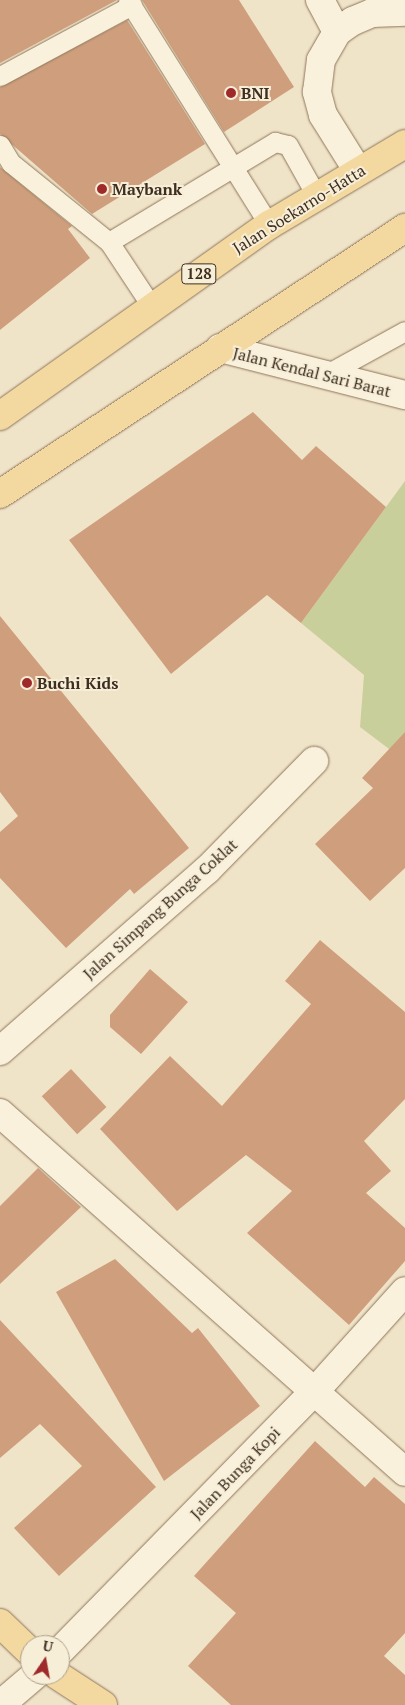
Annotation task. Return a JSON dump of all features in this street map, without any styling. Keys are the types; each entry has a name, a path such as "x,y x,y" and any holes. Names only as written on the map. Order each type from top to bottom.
{"main road":[{"name":"Jalan Soekarno-Hatta","path":"0,416 269,226 405,144"},
{"path":"0,494 405,228"},
{"path":"0,1623 20,1642"},
{"path":"70,1683 103,1705"}],"street":[{"path":"320,0 337,32"},
{"path":"358,171 323,115 317,92 321,60 337,32 366,16 393,8"},
{"name":"Jalan Kendal Sari Barat","path":"220,348 405,395"},
{"name":"Jalan Simpang Bunga Coklat","path":"0,1051 207,870 314,761"},
{"path":"0,1113 316,1390 405,1472"},
{"name":"Jalan Bunga Kopi","path":"70,1641 316,1390 405,1291"},
{"path":"0,1705 23,1685"}],"lane":[{"path":"0,76 130,3 232,170 269,226"},
{"path":"109,242 282,142 288,145 316,196"},
{"path":"0,145 11,163 109,242 152,307"},
{"path":"325,375 405,331"}],"green space":[{"path":"405,481 405,761 360,727 364,675 301,623"}],"building":[{"path":"0,0 117,0 0,63"},
{"path":"142,0 239,0 294,87 224,132"},
{"path":"127,20 205,144 92,214 0,134 0,87"},
{"path":"0,167 72,226 68,229 90,258 0,330"},
{"path":"253,412 302,460 316,446 386,507 301,623 267,595 171,674 69,540"},
{"path":"0,616 189,848 134,894 130,889 66,948 0,878 0,832 18,816 0,792"},
{"path":"405,732 405,868 370,901 315,844 373,788 362,778"},
{"path":"320,940 405,1012 405,1099 364,1141 391,1171 366,1193 405,1228 405,1261 349,1325 247,1233 292,1191 246,1155 177,1211 100,1129 170,1056 222,1106 311,1004 285,981"},
{"path":"150,969 188,1002 141,1054 110,1027 110,1015"},
{"path":"71,1069 106,1107 77,1134 42,1096"},
{"path":"38,1168 81,1207 0,1284 0,1206"},
{"path":"115,1259 192,1333 198,1328 260,1406 164,1481 56,1292"},
{"path":"0,1320 156,1487 59,1576 14,1528 82,1466 40,1424 0,1458"},
{"path":"315,1441 365,1487 374,1477 405,1504 405,1633 384,1656 405,1675 405,1705 231,1705 188,1666 236,1613 194,1576"}],"place":[{"name":"BNI","path":"231,93"},
{"name":"Maybank","path":"102,189"},
{"name":"Buchi Kids","path":"27,683"}]}
